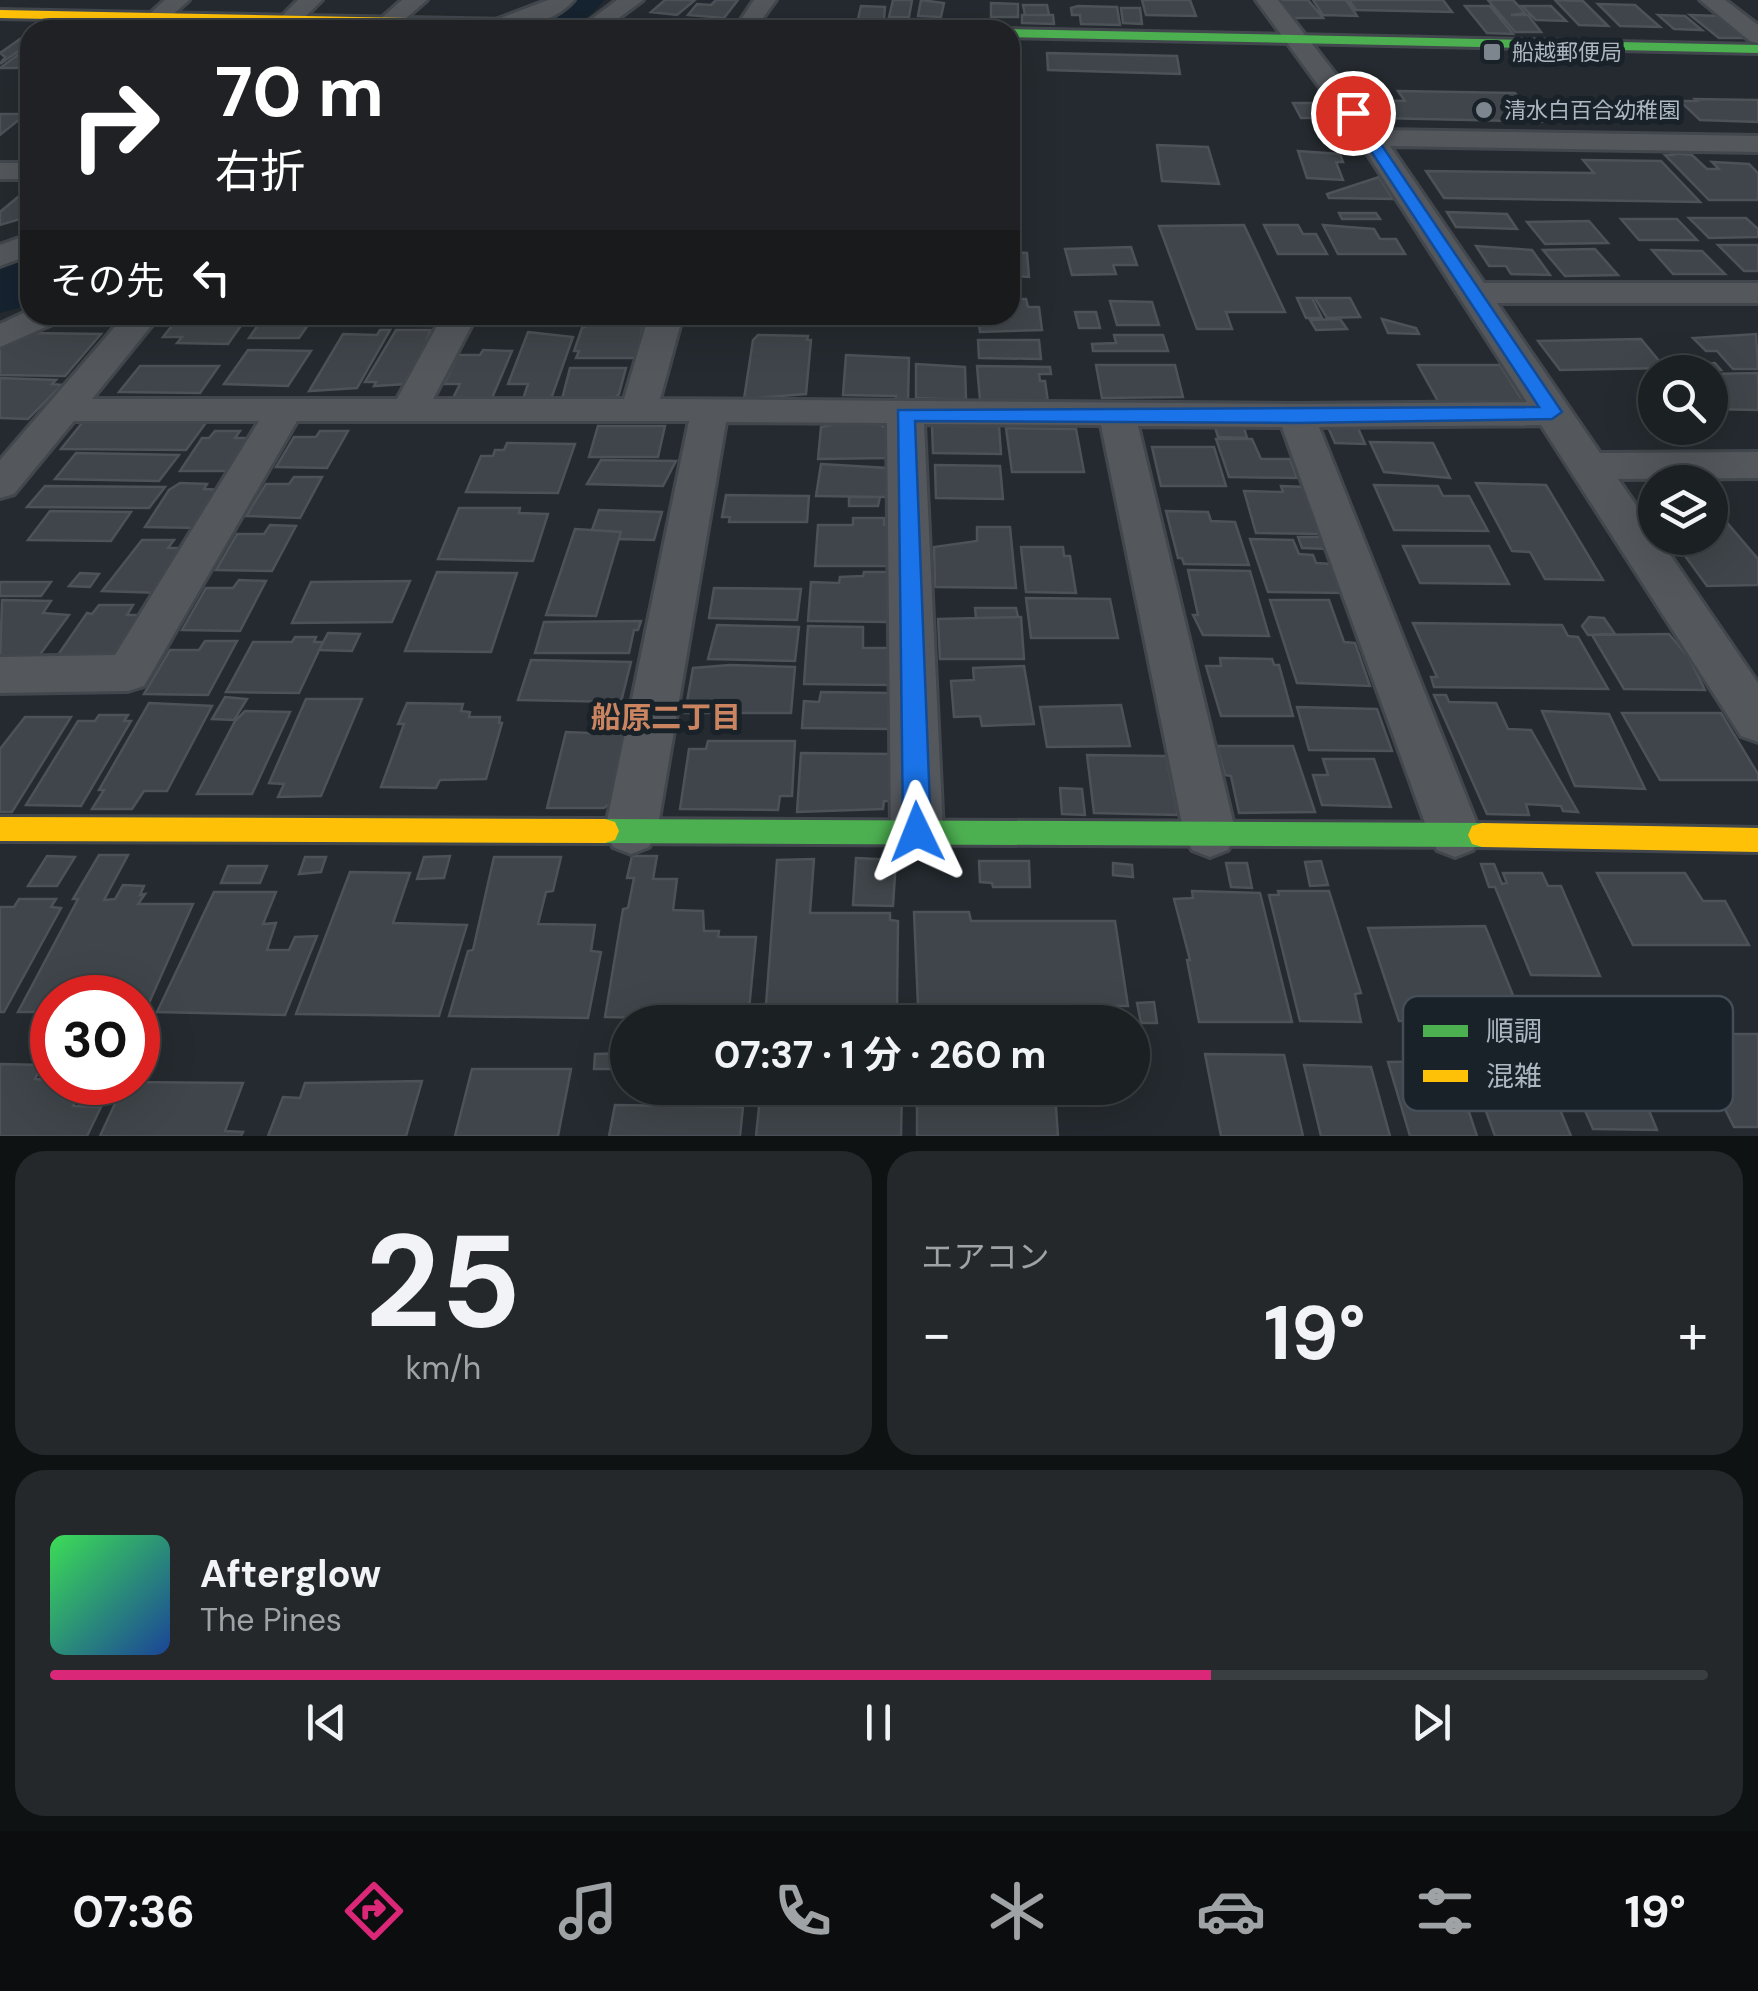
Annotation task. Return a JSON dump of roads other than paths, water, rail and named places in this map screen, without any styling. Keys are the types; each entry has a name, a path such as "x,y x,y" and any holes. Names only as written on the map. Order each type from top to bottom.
{"street":[{"path":"157,17 178,0"},
{"path":"290,19 311,0"},
{"path":"391,20 416,0"},
{"path":"518,20 548,10 563,0"},
{"path":"603,20 632,0"},
{"path":"1268,0 1371,138 1758,722"},
{"path":"1711,0 1758,36"},
{"path":"0,14 323,20"},
{"path":"1020,33 1758,49"},
{"path":"1371,138 1758,144"},
{"path":"1472,294 1758,293"},
{"path":"0,337 24,325"},
{"path":"0,485 135,325"},
{"path":"408,412 455,325"},
{"path":"639,410 663,325"},
{"path":"64,410 710,410 1296,416 1552,412"},
{"path":"631,831 710,410"},
{"path":"0,674 128,673 283,413"},
{"path":"905,414 917,832"},
{"path":"1117,414 1210,834"},
{"path":"1296,416 1455,834"},
{"path":"1589,466 1758,465"},
{"path":"0,829 1455,834 1758,840"}],"waterway":[{"path":"543,20 579,0"},
{"path":"0,291 20,281"}],"place":[{"name":"船越郵便局","path":"1492,52"},
{"name":"清水白百合幼稚園","path":"1484,110"}],"district":[{"name":"船原二丁目","path":"666,718"}]}
